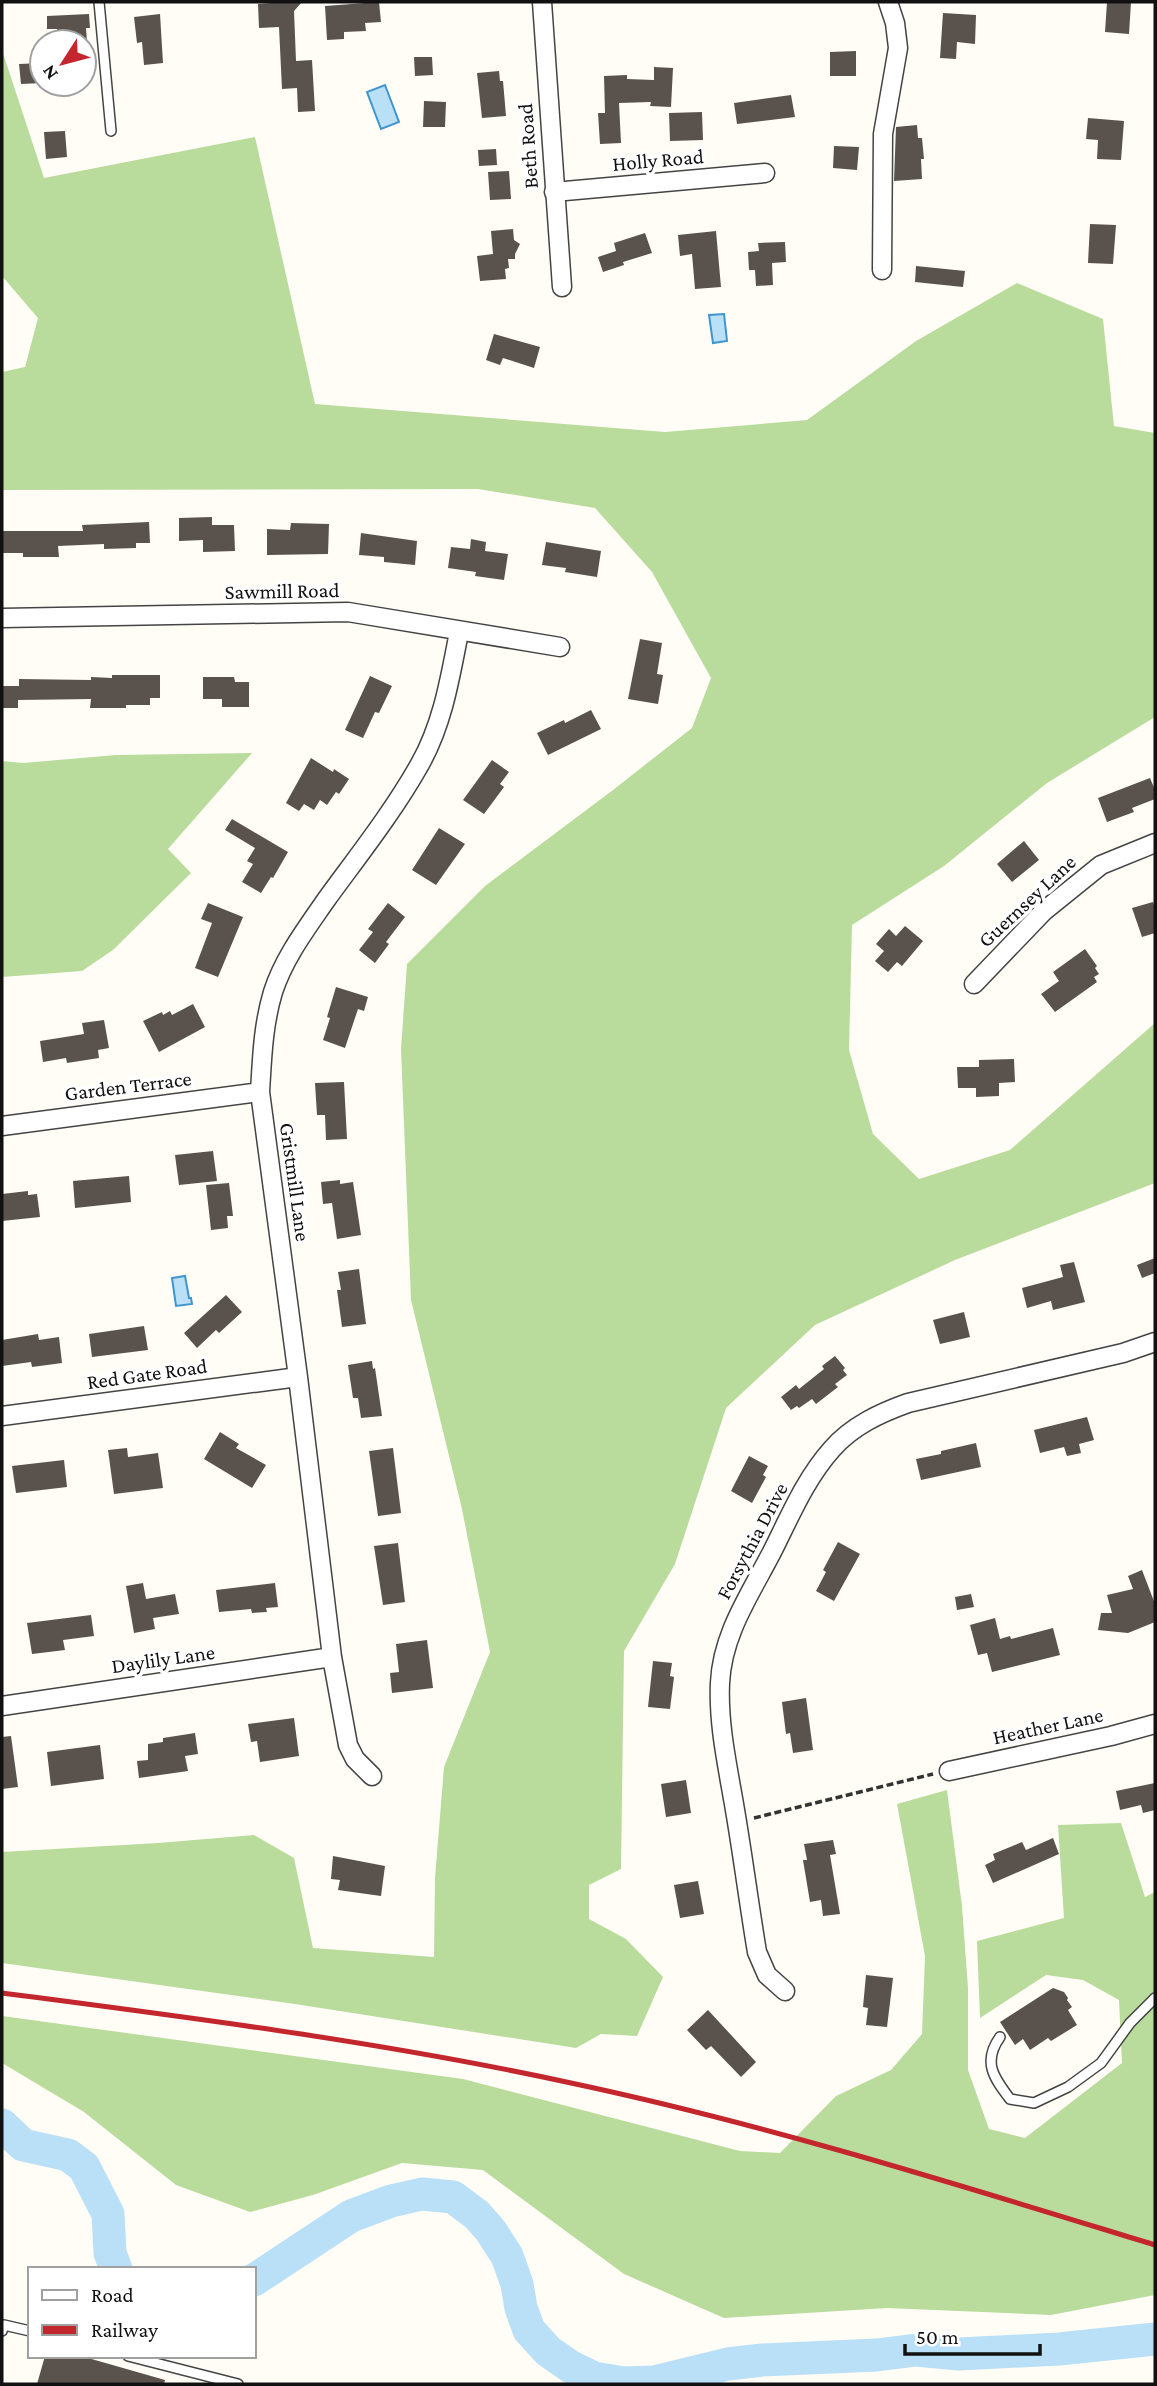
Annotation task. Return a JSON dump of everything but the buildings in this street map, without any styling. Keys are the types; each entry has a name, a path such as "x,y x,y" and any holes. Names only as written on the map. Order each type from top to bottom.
{"street":[{"name":"Beth Road","path":"542,2 562,287"},
{"path":"882,270 883,134 898,48 895,23 888,2"},
{"name":"Holly Road","path":"554,192 765,173"},
{"name":"Sawmill Road","path":"2,618 348,612 561,647"},
{"name":"Gristmill Lane","path":"372,1776 355,1759 348,1745 332,1657 260,1092 266,1019 274,990 302,934 421,764 437,729 446,700 459,632"},
{"name":"Guernsey Lane","path":"974,984 1044,911 1101,864 1155,843"},
{"name":"Garden Terrace","path":"2,1126 260,1092"},
{"name":"Forsythia Drive","path":"785,1991 767,1975 757,1952 719,1696 722,1661 734,1624 794,1507 833,1448 860,1424 883,1412 908,1403 1123,1353 1155,1342"},
{"name":"Red Gate Road","path":"2,1416 298,1377"},
{"name":"Daylily Lane","path":"2,1706 332,1657"},
{"name":"Heather Lane","path":"949,1770 1111,1736 1155,1724"}],"lane":[{"path":"99,2 111,131"},
{"path":"1000,2037 992,2048 993,2076 1010,2099 1034,2103 1068,2087 1101,2063 1129,2023 1155,1998"},
{"path":"2,2331 4,2325 28,2331"},
{"path":"136,2358 238,2384"}],"path":[{"path":"737,1822 949,1770"}],"green space":[{"path":"2,50 44,178 255,137 315,404 665,432 807,420 916,341 1017,283 1103,319 1114,426 1155,433 1155,717 1047,783 944,866 852,925 849,1050 873,1134 919,1179 1010,1150 1155,1023 1155,1183 955,1260 815,1325 726,1408 675,1564 624,1651 621,1869 589,1885 589,1919 626,1939 663,1977 637,2036 601,2034 576,2048 295,2004 2,1963 2,1852 254,1835 294,1858 313,1948 434,1957 435,1878 444,1767 490,1652 462,1509 411,1300 401,1049 407,964 485,886 692,728 711,678 652,572 595,508 478,489 2,490 2,372 25,367 38,318 2,276"},
{"path":"252,753 168,849 191,873 113,950 82,971 2,977 2,761 23,763 116,755"},
{"path":"947,1790 962,1906 968,1988 968,2070 989,2129 1025,2138 1122,2063 1119,2000 1083,1980 1046,1975 980,2018 977,1941 1064,1918 1058,1825 1121,1823 1145,1897 1155,1892 1155,2295 1051,2315 887,2308 724,2318 624,2274 483,2170 402,2163 313,2195 250,2212 176,2185 84,2112 2,2063 2,2016 463,2079 740,2151 780,2153 836,2096 891,2070 922,2034 925,1956 897,1804"}],"water":[{"path":"385,85 399,122 381,129 367,92"},
{"path":"724,314 727,341 713,343 709,315"},
{"path":"185,1276 192,1304 176,1306 172,1278"}],"waterway":[{"path":"2,2125 23,2145 68,2155 84,2167 108,2214 110,2253 115,2267"},
{"path":"256,2279 351,2216 391,2201 422,2194 453,2197 477,2215 507,2256 529,2330 548,2351 571,2367 594,2378 624,2383 654,2382 728,2364 762,2360 877,2355 916,2350 959,2354 1059,2349 1155,2339"}],"railway":[{"path":"2,1993 359,2043 571,2083 792,2137 1155,2245"}]}
